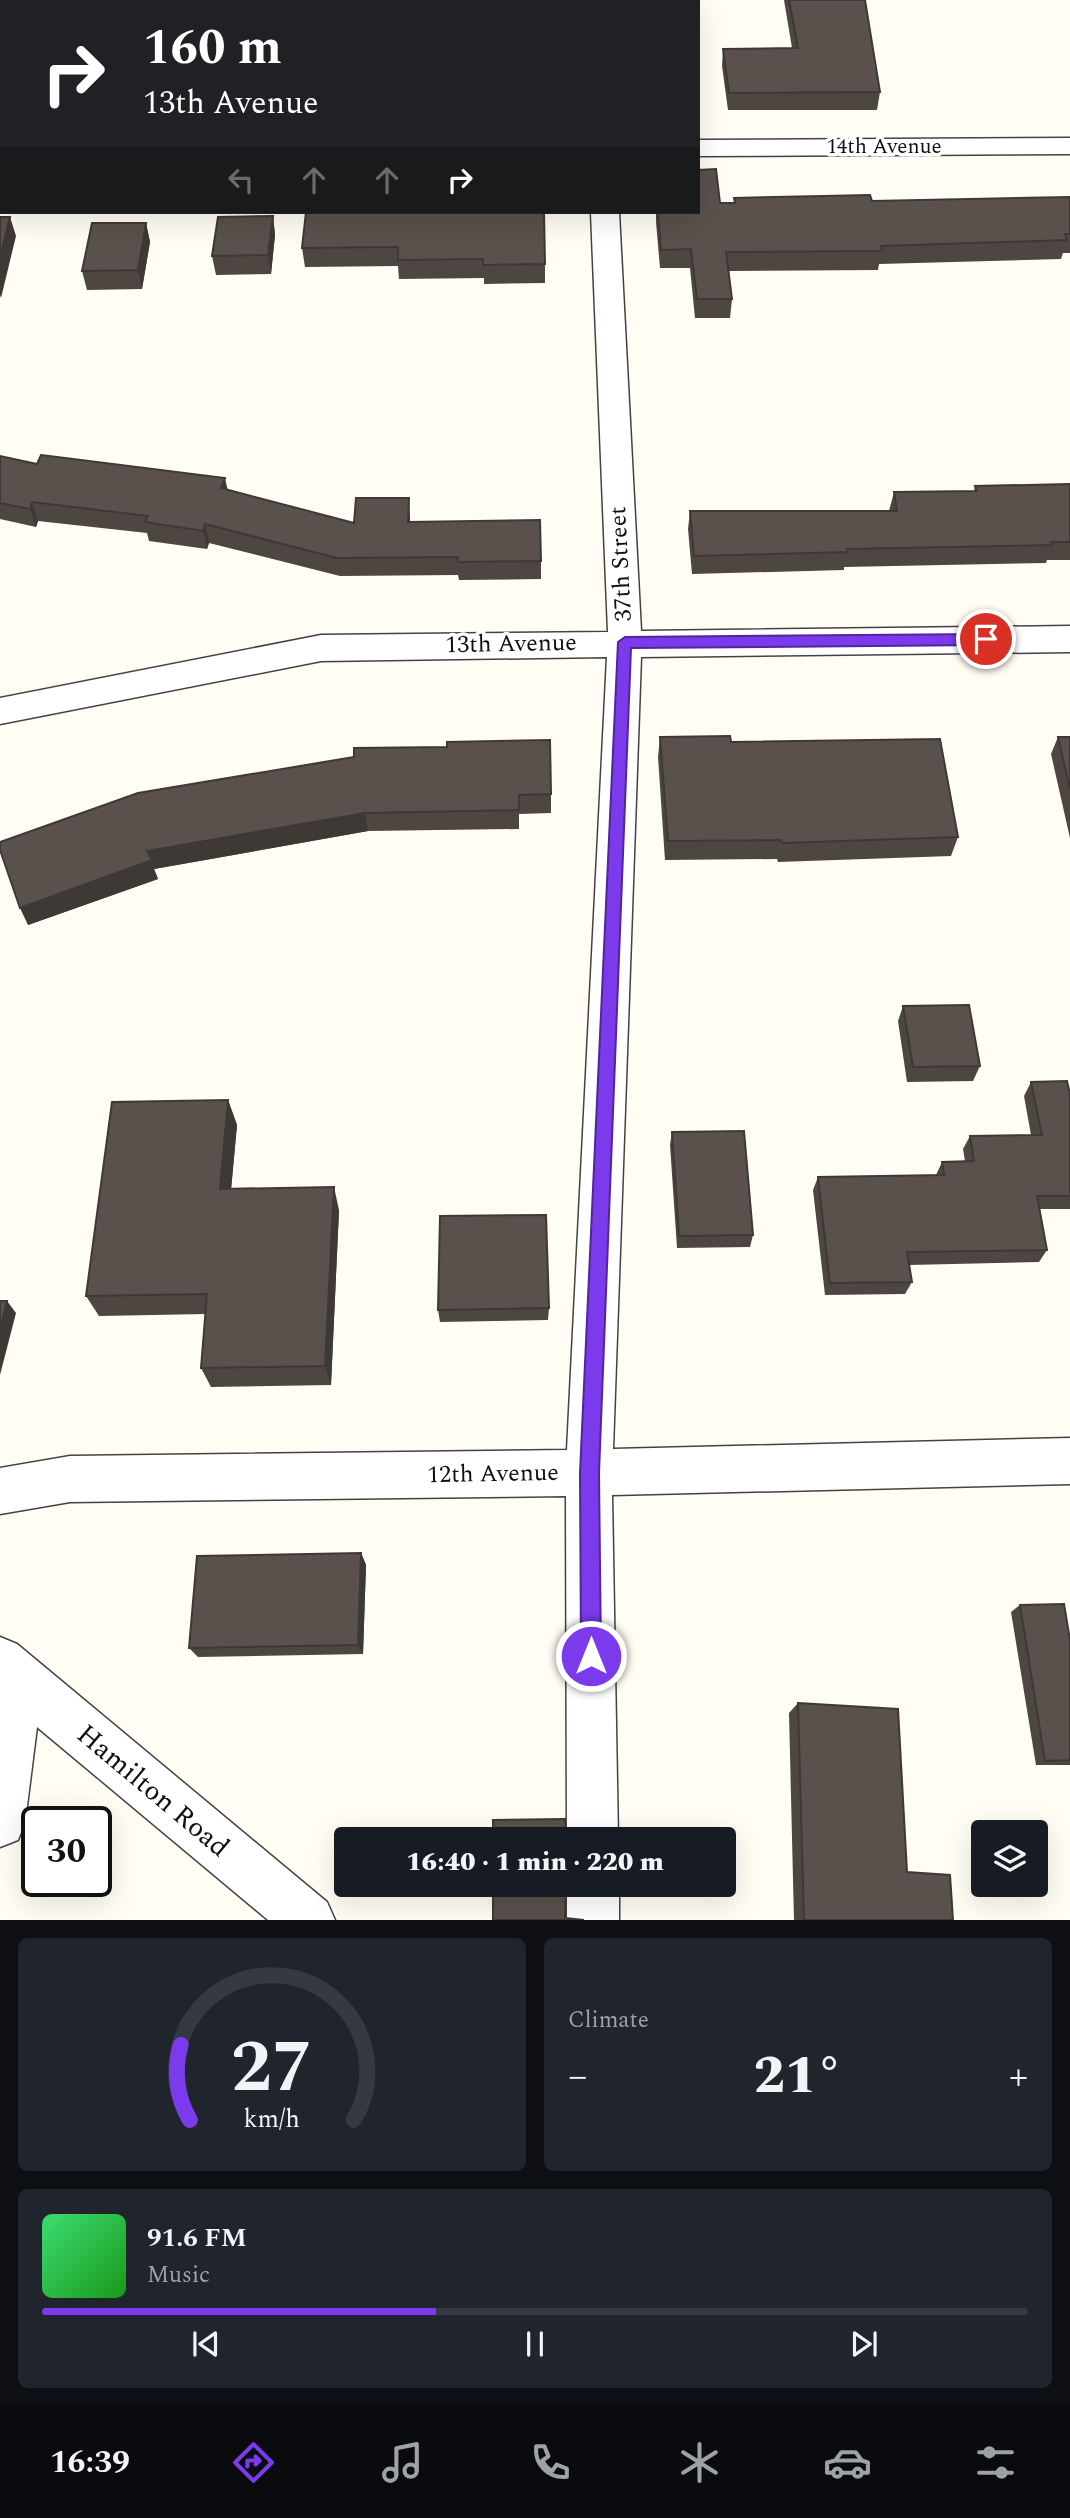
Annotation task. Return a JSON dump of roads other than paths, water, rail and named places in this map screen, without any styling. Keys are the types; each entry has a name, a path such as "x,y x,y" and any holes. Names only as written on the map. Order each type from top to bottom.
{"street":[{"name":"14th Avenue","path":"700,148 1070,146"},
{"name":"37th Street","path":"593,1827 589,1473 625,642 606,214"},
{"name":"13th Avenue","path":"0,711 321,648 625,642 1070,639"},
{"name":"12th Avenue","path":"0,1490 70,1479 589,1473 1070,1461"},
{"path":"0,1822 10,1671"},
{"name":"Hamilton Road","path":"10,1671 309,1920"},
{"path":"593,1897 593,1920"}]}
